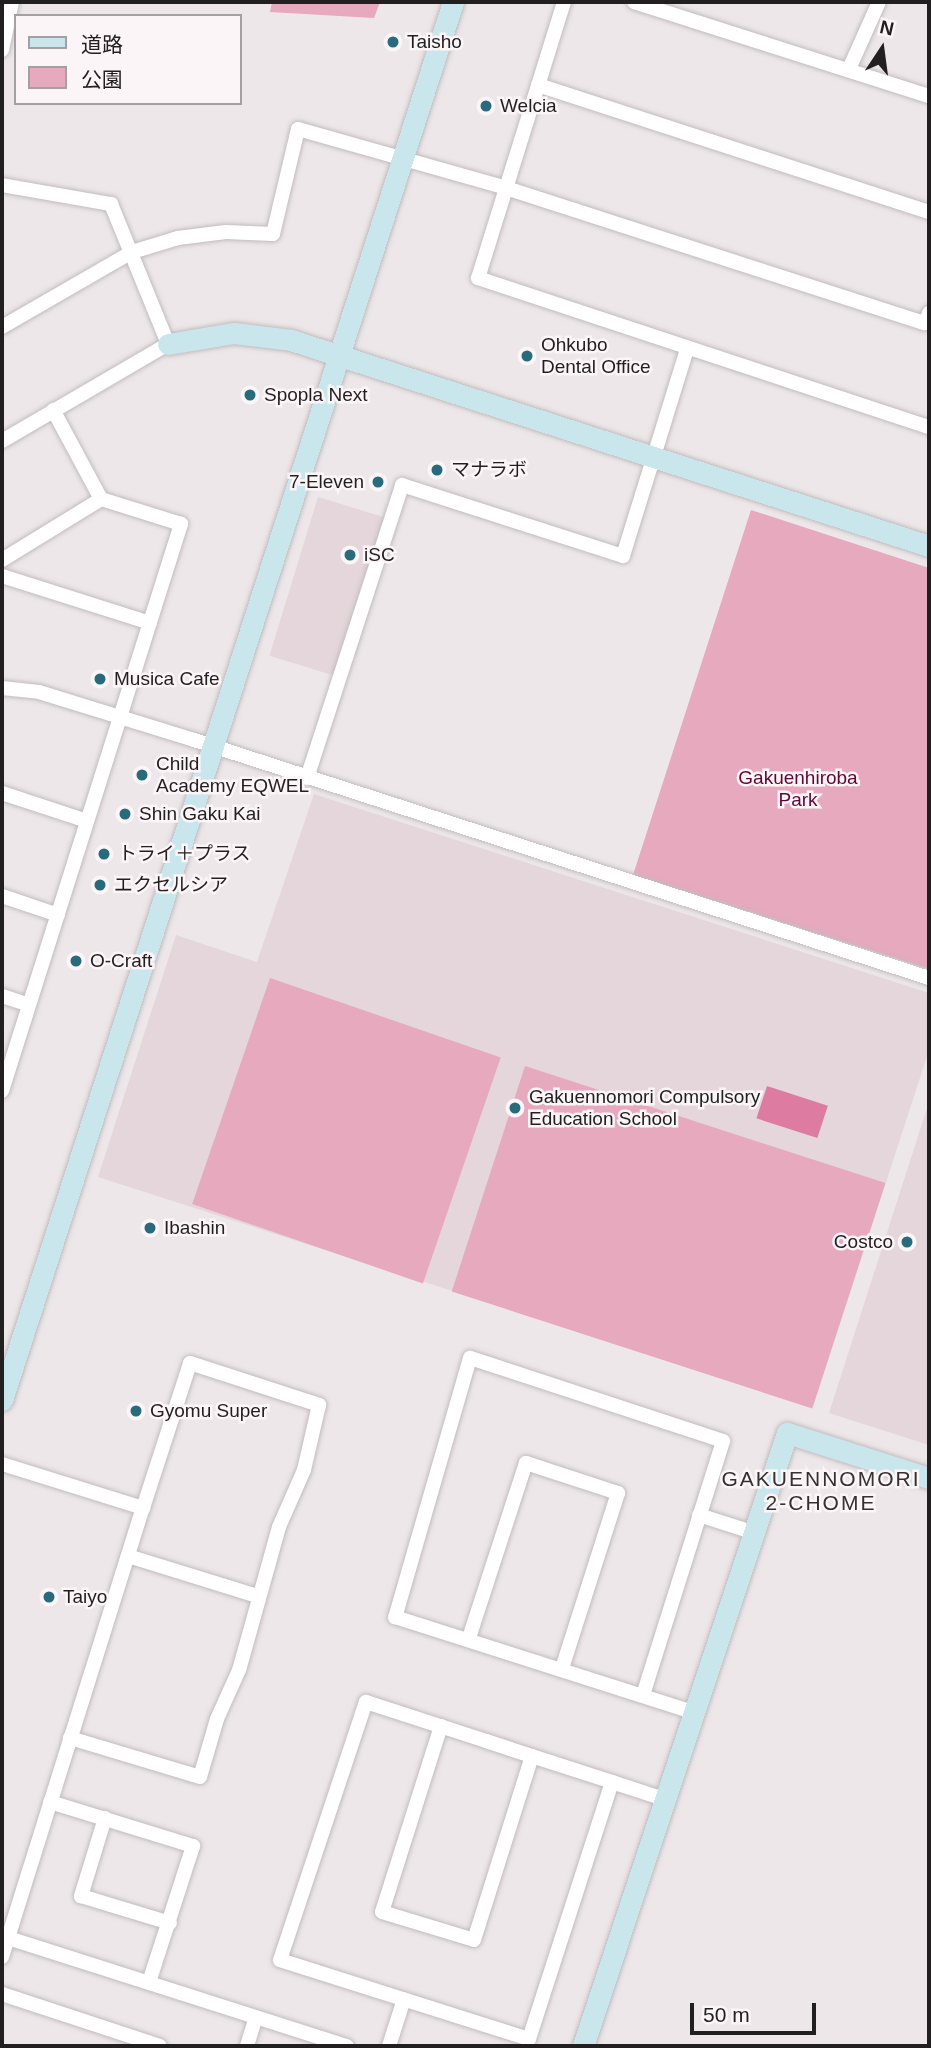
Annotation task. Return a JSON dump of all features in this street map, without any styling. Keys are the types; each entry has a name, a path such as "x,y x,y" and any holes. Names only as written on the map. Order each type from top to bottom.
{"street":[{"path":"2,50 12,2"},
{"path":"2,1400 453,2"},
{"path":"564,2 478,278 929,428"},
{"path":"634,2 929,96"},
{"path":"849,69 879,2"},
{"path":"538,85 929,212"},
{"path":"2,327 132,252 178,238 226,232 273,234 298,129 506,188 925,323 929,313"},
{"path":"2,185 111,204 168,344"},
{"path":"2,441 168,344 207,334 264,334 340,355 929,546"},
{"path":"307,778 402,485 622,556 687,349"},
{"path":"2,1091 181,524 100,499 53,410"},
{"path":"2,560 100,499"},
{"path":"2,576 150,622"},
{"path":"2,688 39,692 213,746 929,978"},
{"path":"2,793 87,821"},
{"path":"2,897 58,915"},
{"path":"2,996 29,1005"},
{"path":"642,1695 723,1441 470,1358 395,1617 469,1638 692,1712"},
{"path":"2,1958 5,1937 190,1363 320,1405 304,1470 257,1596 239,1670 217,1719 200,1777 71,1738"},
{"path":"583,2046 787,1433 929,1478"},
{"path":"469,1638 526,1463 618,1493 562,1669"},
{"path":"2,1464 143,1508"},
{"path":"699,1516 752,1532"},
{"path":"128,1556 257,1596"},
{"path":"612,1782 529,2039 280,1959 366,1702 441,1726 664,1799"},
{"path":"441,1726 382,1912 474,1940 532,1756"},
{"path":"50,1802 194,1846 149,1982"},
{"path":"105,1818 81,1896 170,1923"},
{"path":"5,1937 347,2046"},
{"path":"2,1994 160,2046"},
{"path":"389,2046 404,1999"},
{"path":"247,2046 257,2017"}],"shaded area":[{"path":"318,497 384,517 335,676 269,656"},
{"name":"Gakuennomori Compulsory Education School","path":"314,794 929,993 929,1050 813,1407 98,1177 176,935 257,962"},
{"path":"767,1086 828,1106 817,1138 756,1118"},
{"name":"Costco","path":"929,1102 929,1445 829,1413"}],"green space":[{"path":"272,2 380,2 374,18 270,12"},
{"name":"Gakuenhiroba Park","path":"751,510 929,568 929,969 633,875"},
{"path":"270,978 501,1057 423,1283 192,1204"},
{"path":"525,1066 885,1183 812,1409 452,1291"}],"place":[{"name":"Taisho","path":"393,42"},
{"name":"Welcia","path":"486,106"},
{"name":"Ohkubo Dental Office","path":"527,356"},
{"name":"Spopla Next","path":"250,395"},
{"name":"マナラボ","path":"437,470"},
{"name":"7-Eleven","path":"378,482"},
{"name":"iSC","path":"350,555"},
{"name":"Musica Cafe","path":"100,679"},
{"name":"Child Academy EQWEL","path":"142,775"},
{"name":"Shin Gaku Kai","path":"125,814"},
{"name":"トライ＋プラス","path":"104,854"},
{"name":"エクセルシア","path":"100,885"},
{"name":"O-Craft","path":"76,961"},
{"name":"Gakuennomori Compulsory Education School","path":"515,1108"},
{"name":"Ibashin","path":"150,1228"},
{"name":"Costco","path":"907,1242"},
{"name":"Gyomu Super","path":"136,1411"},
{"name":"Taiyo","path":"49,1597"}],"district":[{"name":"GAKUENNOMORI 2-CHOME","path":"821,1491"}]}
